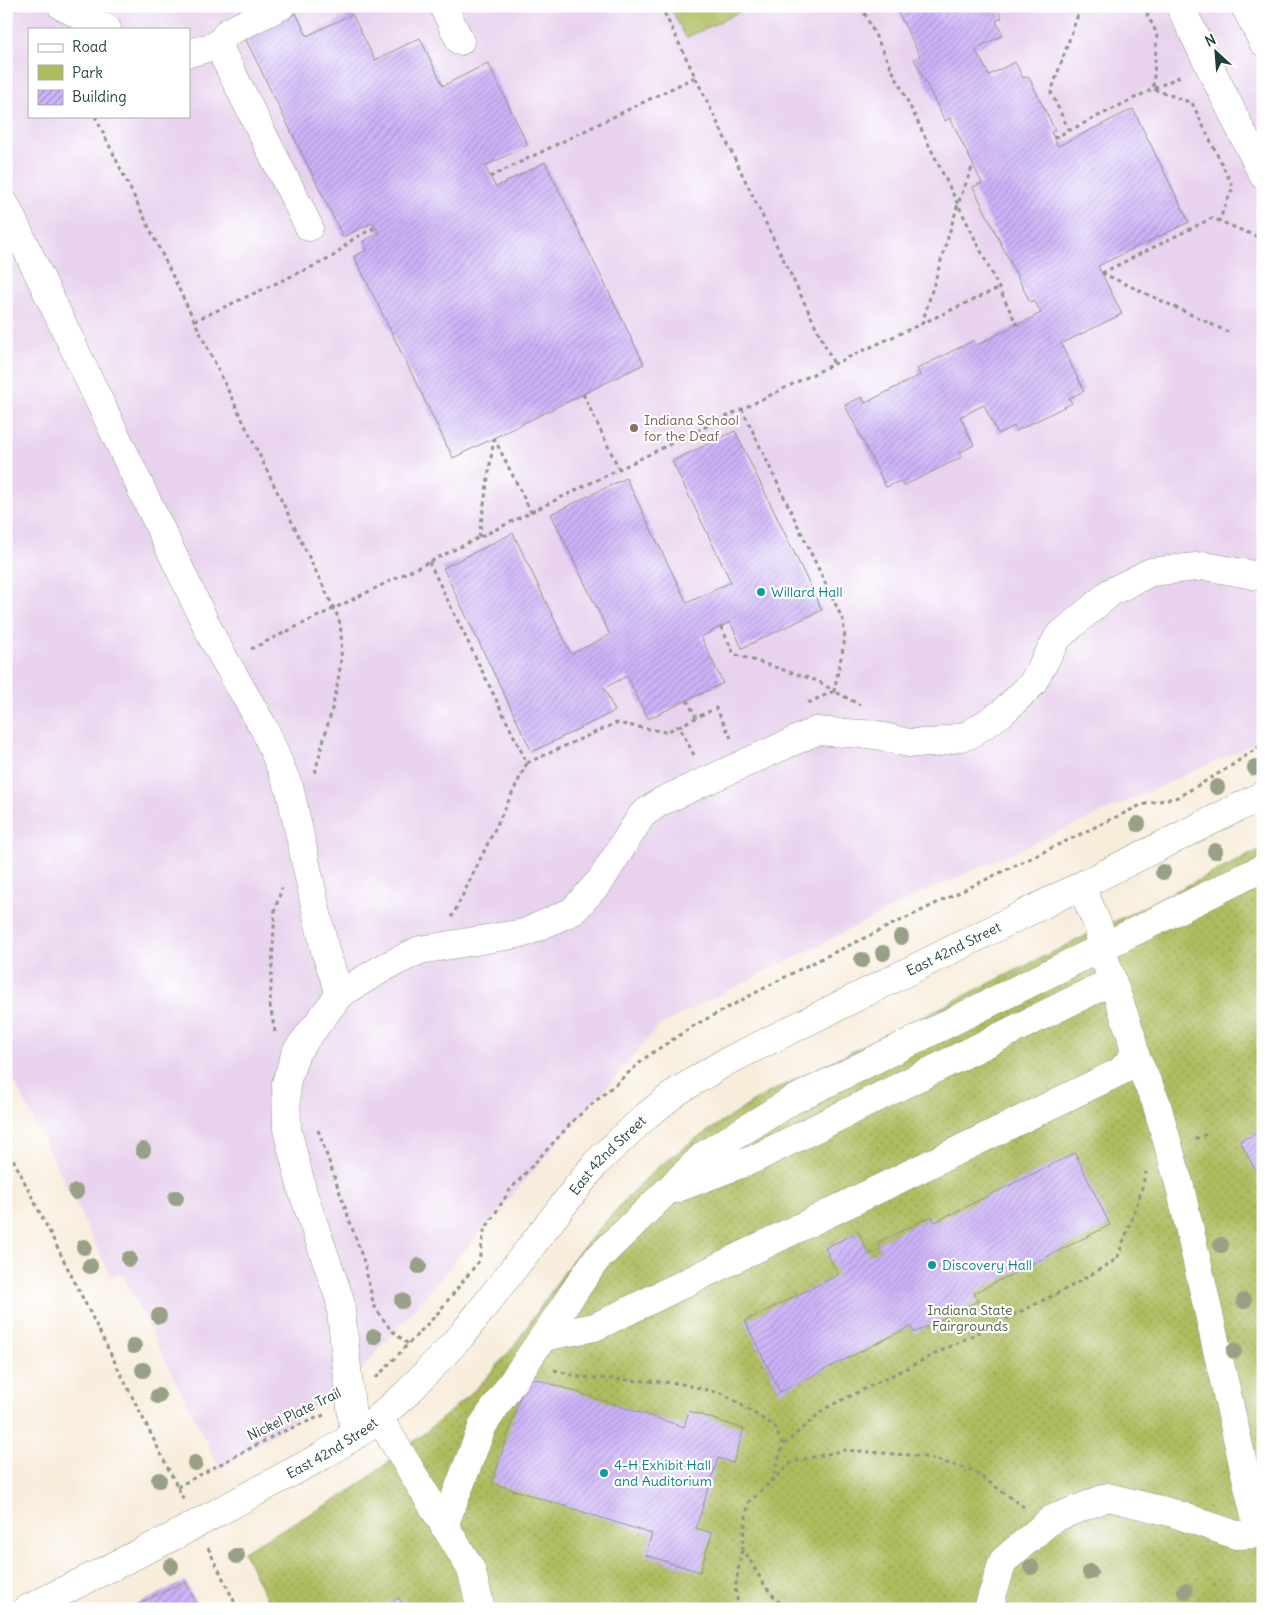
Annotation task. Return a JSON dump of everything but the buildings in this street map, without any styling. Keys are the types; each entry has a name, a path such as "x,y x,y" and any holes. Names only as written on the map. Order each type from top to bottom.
{"street":[{"path":"62,6 105,28"},
{"path":"190,53 218,45 228,32 282,6"},
{"path":"443,6 460,41"},
{"path":"1180,6 1263,175"},
{"path":"1245,6 1263,42"},
{"path":"218,45 309,227"},
{"path":"6,206 226,662 265,730 290,790 325,951 340,994"},
{"path":"354,1436 340,1300 303,1193 287,1129 286,1083 296,1052 340,994 420,950 524,932 573,911 601,880 642,815 660,802 816,731 877,735 908,743 934,743 969,735 1002,713 1032,684 1058,637 1111,592 1151,572 1205,566 1252,575 1263,573"},
{"name":"East 42nd Street","path":"27,1609 176,1535 354,1436 379,1418 407,1393 461,1336 596,1163 646,1116 672,1096 724,1063 1263,795"},
{"path":"444,1526 483,1425 595,1261 704,1154 791,1101 1263,868"},
{"path":"988,1609 1002,1561 1052,1519 1108,1497 1173,1513 1236,1535 1261,1534 1170,1150 1156,1102 1135,1055 1132,1035 1101,948 1099,928 1081,886"},
{"path":"666,1192 754,1159 1112,981"},
{"path":"543,1337 595,1327 1121,1071 1135,1055"},
{"path":"379,1418 470,1568 481,1609"}],"path":[{"path":"661,6 834,364"},
{"path":"862,6 1017,325"},
{"path":"1069,131 1051,92 1081,6"},
{"path":"1143,6 1156,34 1153,89"},
{"path":"490,177 695,77"},
{"path":"1054,138 1153,89 1192,103 1233,188 1219,220"},
{"path":"922,324 958,204 973,165"},
{"path":"1228,332 1102,273 1212,218 1263,239"},
{"path":"194,321 331,258 352,238 376,228"},
{"path":"226,662 834,364 999,288"},
{"path":"583,394 620,469"},
{"path":"721,627 734,654 818,681 834,691 845,639 843,620 742,409"},
{"path":"479,537 494,438 531,512"},
{"path":"429,562 527,763"},
{"path":"687,700 696,717"},
{"path":"437,947 527,763 616,723 666,732 716,708 731,738"},
{"path":"679,726 694,756"},
{"path":"276,1036 270,1005 275,909 283,884"},
{"path":"771,1482 783,1446 826,1408 1068,1288 1117,1259 1139,1199 1149,1159 1207,1134"},
{"path":"6,1145 186,1504"},
{"name":"Nickel Plate Trail","path":"177,1487 279,1433 327,1413 351,1399 380,1374 408,1344"},
{"path":"553,1369 580,1377 678,1382 724,1394 774,1426 783,1446"},
{"path":"739,1609 735,1589 748,1503 792,1462 845,1450 921,1456 972,1470 1016,1499 1044,1526"},
{"path":"205,1541 238,1609"},
{"path":"742,1547 765,1586 785,1609"}],"shaded area":[{"name":"Indiana School for the Deaf","path":"6,6 1263,6 1263,740 918,895 660,1025 349,1384 220,1469 122,1274 111,1276 6,1064"}],"green space":[{"path":"670,6 752,6 686,38"},
{"name":"Indiana State Fairgrounds","path":"1263,848 1263,1609 272,1609 243,1551 343,1496 437,1423 480,1385 514,1346 574,1258 629,1195 656,1169 694,1140 762,1096"}],"place":[{"name":"Indiana School for the Deaf","path":"634,428"},
{"name":"Willard Hall","path":"761,592"},
{"name":"Discovery Hall","path":"932,1265"},
{"name":"4-H Exhibit Hall and Auditorium","path":"604,1473"}]}
